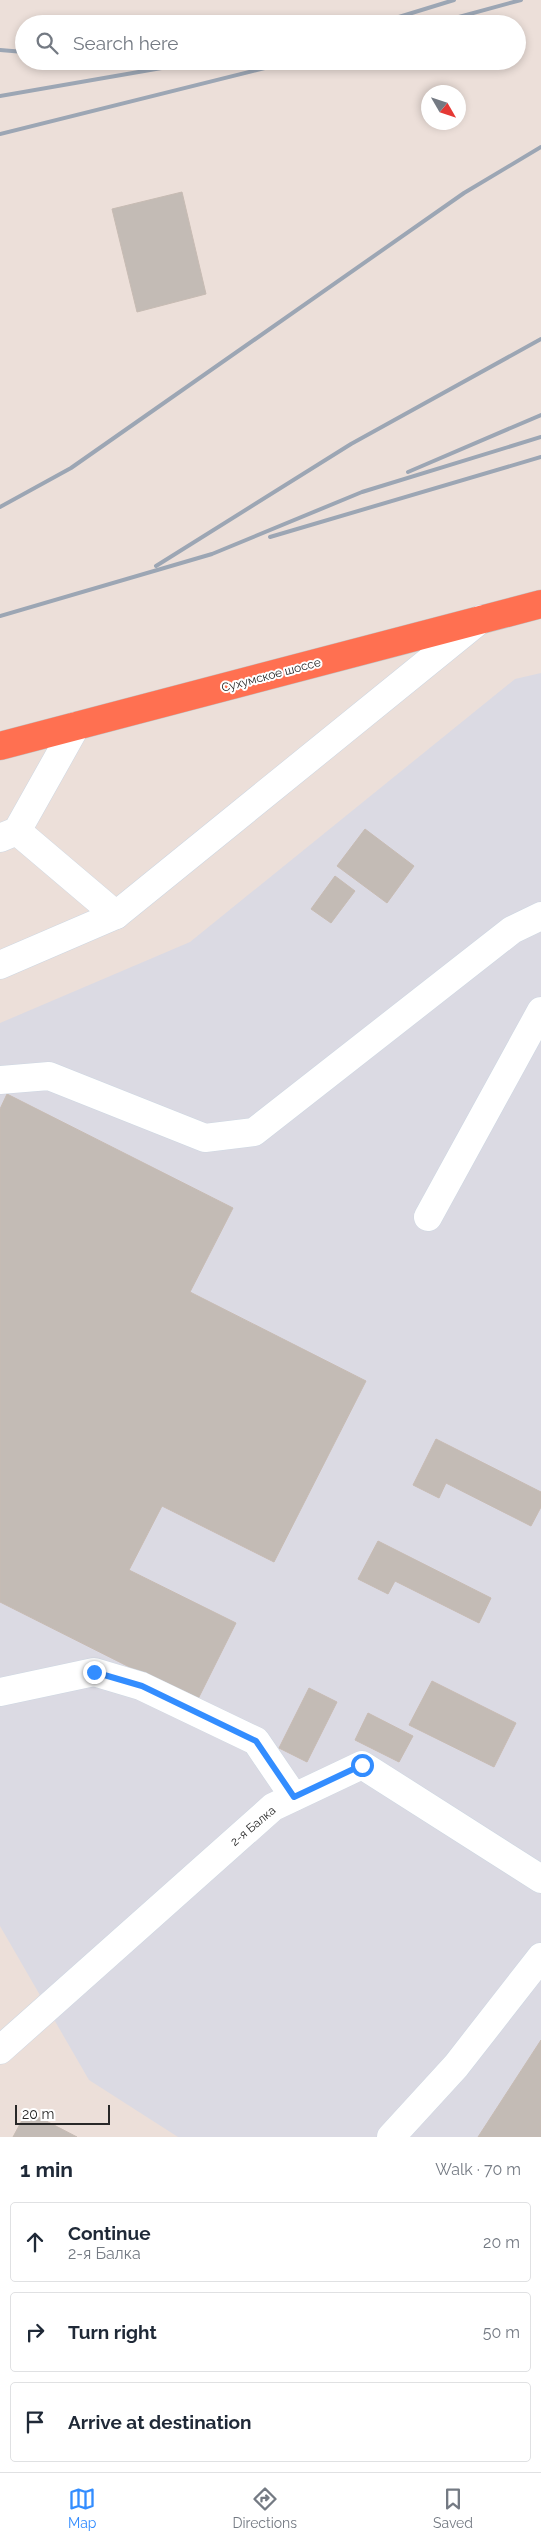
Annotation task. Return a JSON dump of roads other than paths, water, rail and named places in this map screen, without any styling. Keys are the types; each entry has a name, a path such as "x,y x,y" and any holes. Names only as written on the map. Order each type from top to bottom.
{"highway":[{"name":"Сухумское шоссе","path":"0,746 541,604"}],"street":[{"path":"0,965 116,916 481,619"},
{"path":"76,726 9,835 116,916"},
{"path":"0,1080 49,1076 205,1138 254,1132 512,930 541,916"},
{"path":"428,1217 541,1010"},
{"path":"0,1692 94,1672 142,1686 256,1741 294,1797"},
{"name":"2-я Балка","path":"0,2050 273,1807 362,1765 541,1879"},
{"path":"391,2137 456,2066 541,1957"}],"railway":[{"path":"405,15 454,0"},
{"path":"466,15 521,0"},
{"path":"0,50 15,51"},
{"path":"0,96 150,70"},
{"path":"0,134 257,70"},
{"path":"0,507 71,468 464,193 541,147"},
{"path":"156,566 351,444 541,339"},
{"path":"408,472 541,415"},
{"path":"0,616 212,554 362,492 541,437"},
{"path":"270,537 541,457"}]}
